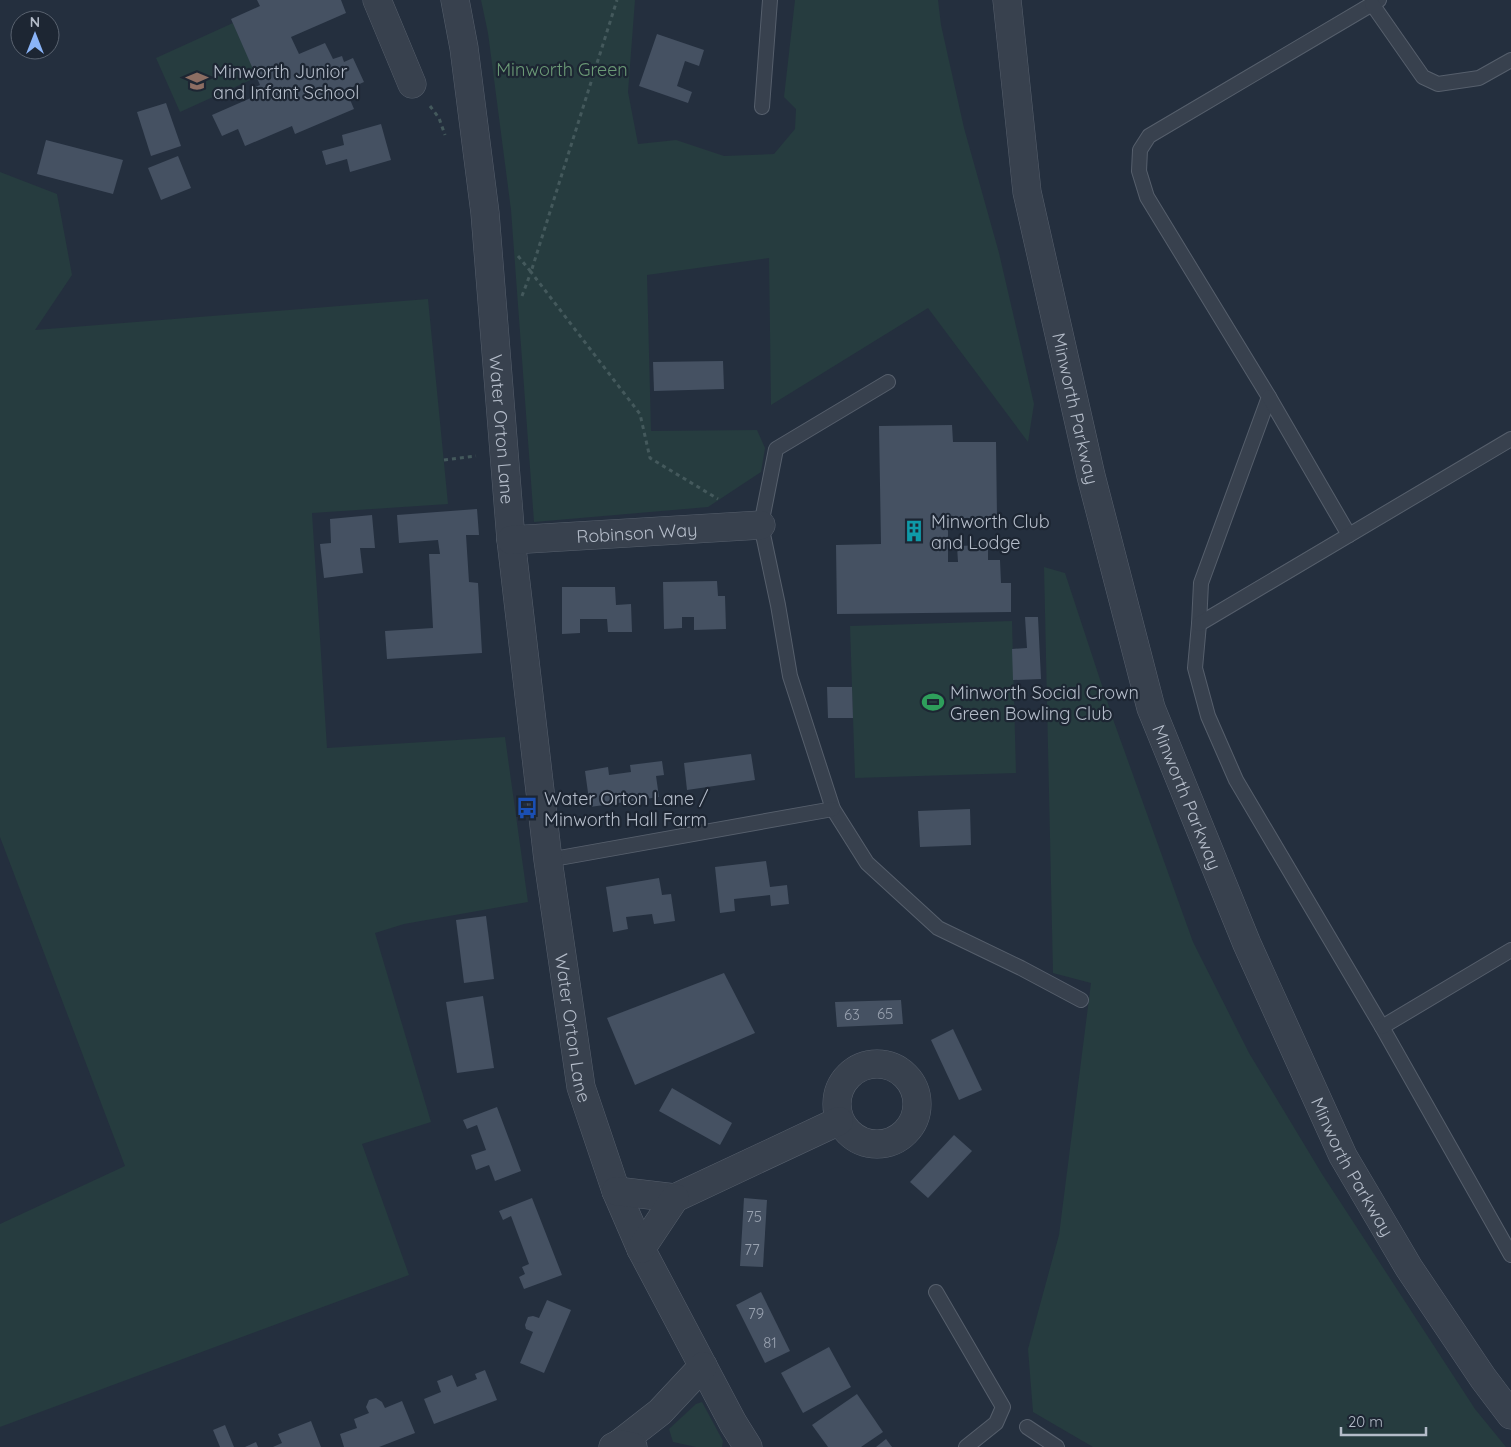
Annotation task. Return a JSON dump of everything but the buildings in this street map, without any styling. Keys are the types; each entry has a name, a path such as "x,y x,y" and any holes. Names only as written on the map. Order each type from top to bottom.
{"street":[{"path":"377,0 412,84"},
{"name":"Water Orton Lane","path":"455,0 464,48 485,213 511,540 548,860 581,1087 616,1191 641,1249 733,1423 748,1447"},
{"name":"Minworth Parkway","path":"1007,0 1028,192 1091,476 1152,708 1247,944 1343,1156 1409,1268 1483,1378 1511,1414"},
{"name":"Robinson Way","path":"511,540 762,525"},
{"path":"641,1249 675,1198 839,1121"},
{"path":"616,1191 675,1198"},
{"path":"622,1446 660,1412 703,1366"}],"lane":[{"path":"762,107 770,0"},
{"path":"1348,536 1269,397 1147,197 1139,171 1140,150 1150,136 1375,2 1423,77 1438,84 1479,78 1511,60"},
{"path":"888,382 776,449 762,525 790,676 833,809 867,863 938,928 1021,968 1081,1000"},
{"path":"1269,397 1201,583 1195,668 1208,716 1236,780 1382,1027 1511,1255"},
{"path":"1199,624 1511,439"},
{"path":"548,860 833,809"},
{"path":"1382,1027 1511,950"},
{"path":"936,1292 1002,1407 996,1423 966,1447"},
{"path":"1027,1427 1057,1447"}],"path":[{"path":"521,298 531,272 617,0"},
{"path":"514,250 640,414 650,458 719,499"}],"green space":[{"name":"Minworth Green","path":"481,0 635,0 628,92 638,144 676,140 724,156 774,154 795,129 796,109 784,97 795,0 938,0 941,25 964,128 999,253 1034,404 1028,442 928,308 771,405 769,258 647,275 651,431 757,430 765,448 761,472 708,507 534,522 511,210 488,33"},
{"path":"233,23 257,77 180,112 156,58"},
{"path":"0,172 57,194 72,275 35,330 428,299 448,504 312,513 327,748 505,737 528,902 404,924 375,933 431,1122 362,1144 409,1275 0,1427 0,1224 125,1166 0,837"},
{"path":"1044,567 1065,573 1114,722 1193,942 1249,1053 1322,1174 1475,1409 1506,1447 1093,1447 1033,1412 1028,1349 1059,1235 1091,983 1053,973"},
{"name":"Minworth Social Crown Green Bowling Club","path":"1012,621 1016,773 855,778 850,626"},
{"path":"702,1402 723,1441 722,1447 696,1447 673,1442 669,1429 696,1404"}],"place":[{"name":"Minworth Junior and Infant School","path":"197,81"},
{"name":"Minworth Club and Lodge","path":"914,531"},
{"name":"Minworth Social Crown Green Bowling Club","path":"933,702"},
{"name":"Water Orton Lane / Minworth Hall Farm","path":"527,808"}]}
